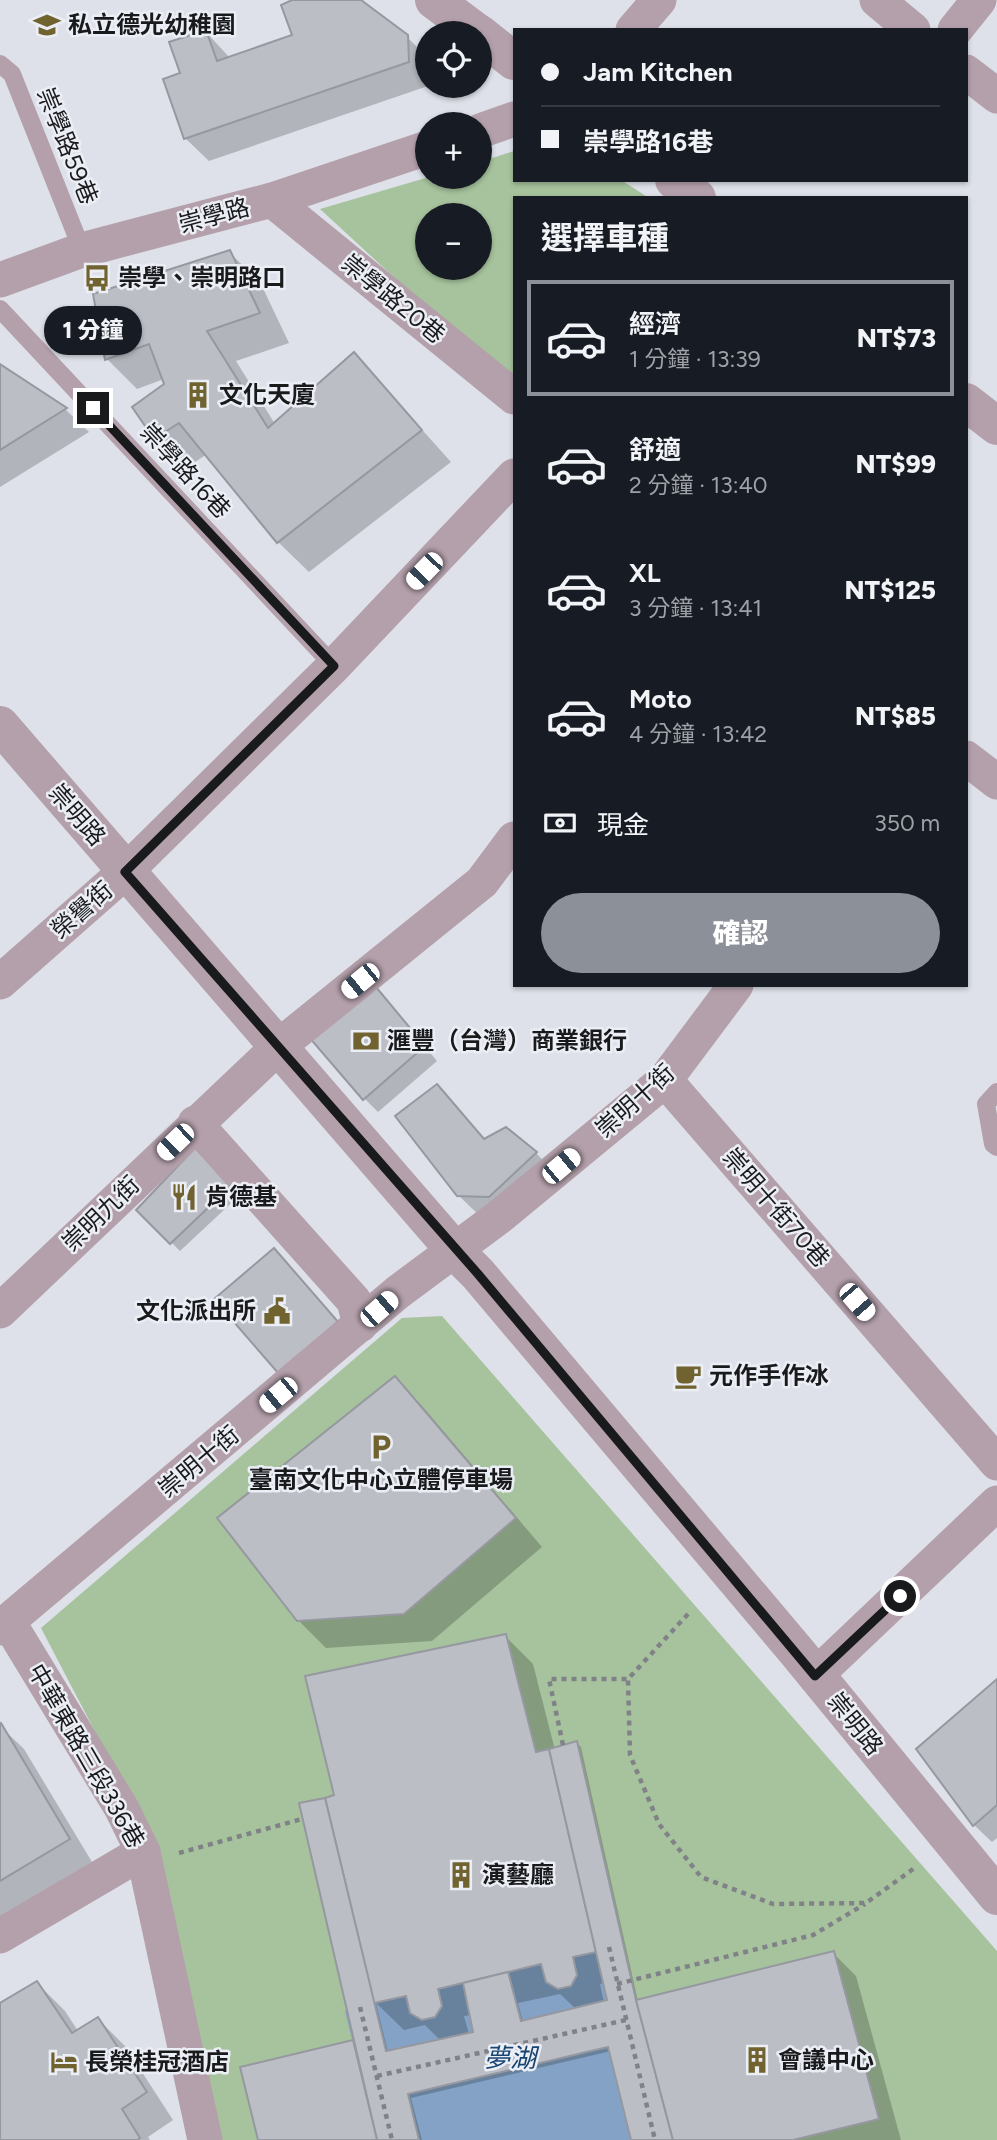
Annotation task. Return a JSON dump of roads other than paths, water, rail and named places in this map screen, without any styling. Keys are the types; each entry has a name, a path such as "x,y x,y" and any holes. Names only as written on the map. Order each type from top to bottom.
{"street":[{"path":"434,0 462,21"},
{"path":"635,28 659,0"},
{"path":"877,0 911,28"},
{"path":"957,28 979,0"},
{"path":"492,44 513,60"},
{"path":"968,74 997,96"},
{"path":"492,127 513,119"},
{"name":"崇學路","path":"0,279 82,250 272,200 415,152"},
{"path":"677,182 694,196"},
{"name":"崇學路20巷","path":"272,200 513,396"},
{"path":"968,404 997,426"},
{"name":"榮譽街","path":"0,982 125,872 334,666 513,477"},
{"name":"崇明路","path":"0,725 456,1252 487,1284 997,1896"},
{"path":"968,760 997,782"},
{"name":"崇明九街","path":"0,1311 279,1046 482,882 513,840"},
{"name":"崇明十街","path":"4,1626 398,1292 456,1252 665,1080 735,987"},
{"name":"崇明十街70巷","path":"665,1080 997,1463"},
{"path":"195,1123 354,1301 360,1325"},
{"path":"815,1676 997,1503"},
{"name":"中華東路三段336巷","path":"4,1626 122,1809 155,1854 205,2140"},
{"path":"0,1936 155,1854"}],"lane":[{"name":"崇學路59巷","path":"0,64 12,74 82,250"},
{"name":"崇學路16巷","path":"0,309 334,666"},
{"path":"997,1092 986,1104 993,1144 997,1147"}],"water":[{"name":"夢湖","path":"596,1952 636,2000 673,2140 377,2140 345,2011 406,1996 411,2013 438,1989 541,1964 547,1982 558,1989 570,1986 577,1975 573,1957"}],"place":[{"name":"私立德光幼稚園","path":"47,25"},
{"name":"崇學、崇明路口","path":"97,278"},
{"name":"文化天廈","path":"198,395"},
{"name":"滙豐（台灣）商業銀行","path":"366,1041"},
{"name":"肯德基","path":"184,1197"},
{"name":"文化派出所","path":"277,1311"},
{"name":"元作手作冰","path":"688,1376"},
{"name":"臺南文化中心立體停車場","path":"381,1447"},
{"name":"演藝廳","path":"461,1875"},
{"name":"會議中心","path":"757,2060"},
{"name":"長榮桂冠酒店","path":"64,2062"}]}
